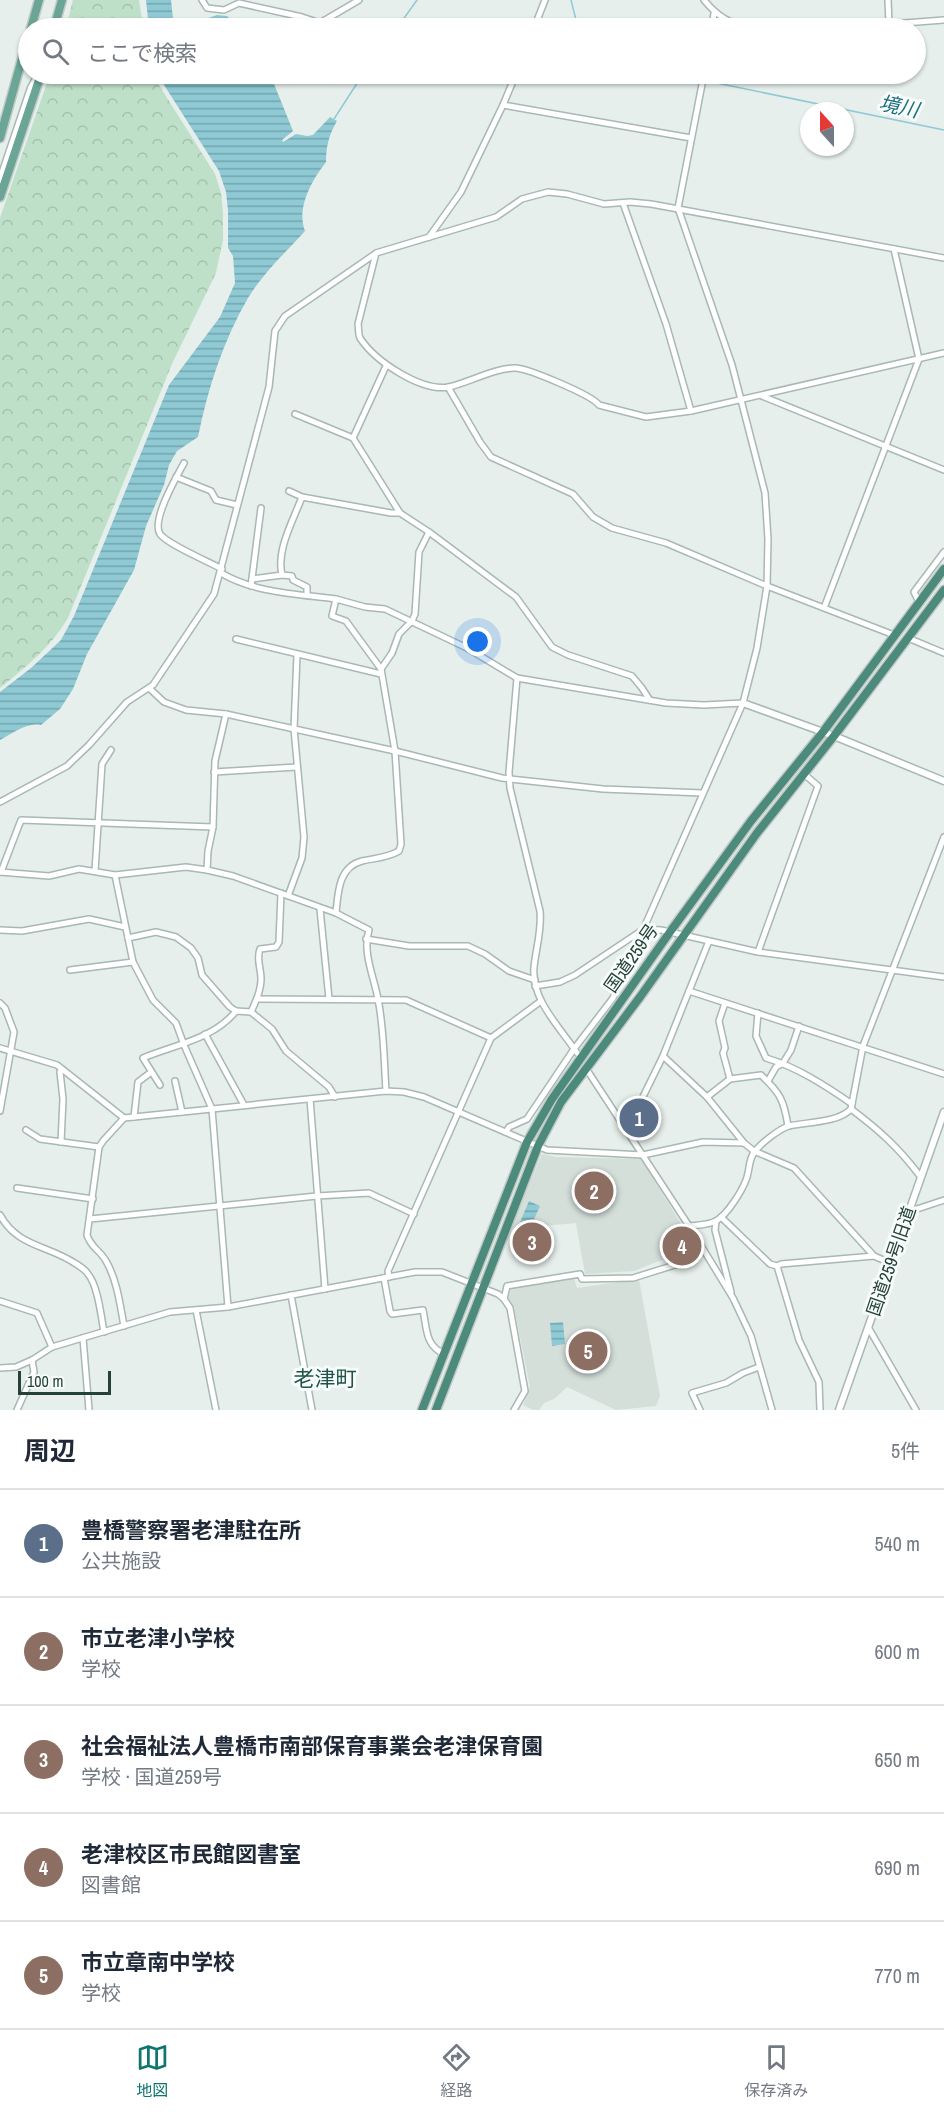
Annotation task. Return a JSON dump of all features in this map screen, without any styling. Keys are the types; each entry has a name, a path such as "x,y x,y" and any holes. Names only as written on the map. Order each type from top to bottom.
{"highway":[{"name":"国道259号","path":"422,1410 527,1142 552,1099 751,821 823,732 944,569"},
{"name":"国道259号","path":"435,1410 538,1146 561,1102 640,998 757,833 834,736 944,590"}],"main road":[{"path":"34,18 39,0"},
{"path":"57,18 62,0"},
{"path":"0,138 18,73"},
{"path":"0,197 37,84"}],"street":[{"path":"202,0 207,8 212,10 230,8 239,2 305,18"},
{"path":"328,18 359,0"},
{"path":"538,18 545,0"},
{"path":"704,0 714,13 722,18"},
{"path":"888,0 889,18"},
{"path":"713,18 714,13"},
{"path":"926,21 944,20"},
{"path":"0,180 34,84"},
{"path":"428,238 462,192 512,84"},
{"path":"506,1132 509,1127 526,1119 613,998 742,703 757,648 767,586 768,539 765,493 732,365 678,208 702,84"},
{"path":"504,105 691,138"},
{"path":"0,802 67,766 127,702 153,685 214,594 270,387 277,326 285,316 376,253 496,217 522,199 548,192 567,194 603,204 651,204 678,208 944,258"},
{"path":"623,203 666,324 691,411"},
{"path":"824,608 919,359 894,249"},
{"path":"376,253 358,324 359,336 386,366 429,387 448,387 514,368 530,372 595,399 599,405 646,417 691,411 944,353"},
{"path":"353,438 386,366"},
{"path":"448,387 491,457 573,494 593,516 612,528 666,543 767,586 894,635"},
{"path":"760,395 944,470"},
{"path":"295,414 353,438 400,513 516,597 552,647 568,655 632,676 648,699"},
{"path":"184,464 165,495 160,533 168,541 236,581 251,586 385,609 467,648 517,678 666,703 704,705 742,703 834,736 944,781"},
{"path":"176,477 211,491 216,500 237,505"},
{"path":"288,491 302,497 400,513"},
{"path":"282,574 280,565 282,549 302,497"},
{"path":"251,586 261,508"},
{"path":"381,672 392,653 399,634 412,621 415,614 419,552 429,532"},
{"path":"919,602 914,592 944,552"},
{"path":"252,579 282,574 292,576 293,580 307,587 307,595"},
{"path":"336,599 332,616 346,621 381,672 395,751 401,844 399,851 391,856 361,861 354,864 344,874 340,883 336,914"},
{"path":"908,638 944,653"},
{"path":"236,639 297,655 381,672"},
{"path":"288,896 302,858 304,837 294,729 297,655"},
{"path":"517,678 509,779 540,912 541,928 534,968 535,983 542,1001 575,1051"},
{"path":"149,688 164,702 186,710 226,714 509,779 603,789 702,793"},
{"path":"207,870 213,827 214,761 226,714"},
{"path":"95,871 102,764 111,750"},
{"path":"214,772 297,767"},
{"path":"758,951 818,786 804,774"},
{"path":"213,827 21,820 1,872 50,876 74,869 115,875 186,867 207,870 233,876 280,893 336,914 369,930 366,939 378,1000 386,1091"},
{"path":"733,1298 714,1230 718,1219 740,1195 747,1180 754,1151 778,1131 788,1126 838,1116 851,1106 863,1046 944,837"},
{"path":"115,875 133,962 153,1000 176,1023 183,1045 212,1109 228,1307"},
{"path":"251,1011 257,999 261,979 258,955 260,949 276,947 279,942 280,893"},
{"path":"320,909 329,999"},
{"path":"0,930 22,931 89,919 125,927"},
{"path":"366,939 398,945 468,946 485,954 509,971 535,983 560,982 575,975 644,929 670,932 758,951 944,977"},
{"path":"128,938 156,932 176,937 191,948 198,958 202,975 230,1007 236,1011 251,1011 272,1029 285,1052 329,1087 335,1097"},
{"path":"622,1123 636,1111 663,1056 709,941"},
{"path":"70,970 133,962"},
{"path":"688,991 944,1074"},
{"path":"257,999 406,1000 491,1038"},
{"path":"444,1354 433,1349 429,1343 423,1310 392,1314 388,1271 491,1038 542,1001"},
{"path":"0,1003 5,1008 15,1032 0,1111"},
{"path":"725,1003 720,1021 725,1048 723,1053 730,1078"},
{"path":"159,1085 143,1058 183,1045 205,1034 228,1021 236,1011"},
{"path":"758,1013 756,1036 766,1058 783,1063 827,1087 893,1143 920,1176"},
{"path":"768,1081 776,1067 783,1063 791,1050 800,1026"},
{"path":"205,1034 244,1105"},
{"path":"0,1048 41,1059 62,1069 124,1118"},
{"path":"663,1056 707,1097 744,1143 754,1151 794,1168 874,1256 890,1263"},
{"path":"61,1142 63,1099 60,1072 62,1069"},
{"path":"589,1072 733,1298 751,1336 772,1410"},
{"path":"134,1117 138,1082 150,1073"},
{"path":"707,1097 730,1078 761,1075 779,1092 788,1126"},
{"path":"175,1081 182,1112"},
{"path":"124,1326 114,1276 102,1254 90,1244 87,1235 99,1147 124,1118 386,1091 404,1092 424,1097 527,1142 559,1151 643,1155 704,1142 744,1143"},
{"path":"310,1099 325,1289"},
{"name":"国道259号旧道","path":"839,1410 935,1132 944,1112"},
{"path":"26,1130 40,1139 99,1147"},
{"path":"935,1132 944,1131"},
{"path":"17,1188 93,1199"},
{"path":"90,1219 317,1196 369,1193 414,1214"},
{"path":"908,1212 944,1200"},
{"path":"0,1215 11,1231 22,1240 68,1259 88,1273 94,1286 104,1332"},
{"path":"689,1226 718,1219"},
{"path":"718,1219 770,1264 777,1266 874,1256"},
{"path":"504,1299 507,1286 580,1274 582,1279 633,1278 694,1259 694,1245 698,1241"},
{"path":"777,1266 799,1340 819,1382 820,1410"},
{"path":"0,1368 16,1367 52,1347 170,1312 228,1307 415,1272 442,1272 498,1294 510,1308 525,1391 516,1409"},
{"path":"291,1295 312,1409 305,1410"},
{"path":"0,1301 37,1313 52,1347"},
{"path":"196,1310 216,1410"},
{"path":"868,1327 916,1410"},
{"path":"83,1338 89,1410"},
{"path":"17,1410 34,1372 32,1360"},
{"path":"700,1410 692,1393 726,1383 759,1367"}],"shaded area":[{"path":"542,1154 556,1157 641,1159 688,1235 674,1238 674,1255 634,1271 585,1274 576,1223 510,1229"},
{"path":"574,1278 577,1288 639,1279 660,1396 656,1406 616,1410 567,1387 554,1399 544,1403 539,1410 523,1405 530,1387 514,1307 508,1299 511,1290"}],"green space":[{"path":"73,0 139,0 142,18 68,18"},
{"path":"47,84 158,84 215,174 221,193 223,212 223,240 216,273 172,364 68,618 46,647 0,688 0,218"}],"water":[{"path":"146,0 171,0 173,18 148,18"},
{"path":"217,15 229,18 209,18"},
{"path":"163,84 274,84 293,131 282,140 283,142 296,134 313,135 330,117 337,121 328,141 326,162 311,186 304,204 305,231 261,280 239,314 217,365 198,437 177,451 169,465 164,485 146,526 134,570 87,654 73,689 60,709 41,725 30,725 0,740 0,692 31,668 61,640 74,616 169,385 220,317 235,283 233,256 228,248 226,192 219,171"},
{"path":"529,1201 540,1206 531,1226 520,1222"},
{"path":"563,1322 565,1344 552,1346 550,1323"}],"waterway":[{"name":"境川","path":"404,18 417,0"},
{"name":"境川","path":"571,0 576,18"},
{"name":"境川","path":"334,119 357,84"},
{"name":"境川","path":"722,84 944,130"}],"place":[{"name":"豊橋警察署老津駐在所","path":"639,1118"},
{"name":"市立老津小学校","path":"594,1191"},
{"name":"社会福祉法人豊橋市南部保育事業会老津保育園","path":"532,1242"},
{"name":"老津校区市民館図書室","path":"682,1246"},
{"name":"市立章南中学校","path":"588,1351"}],"district":[{"name":"老津町","path":"325,1378"}]}
